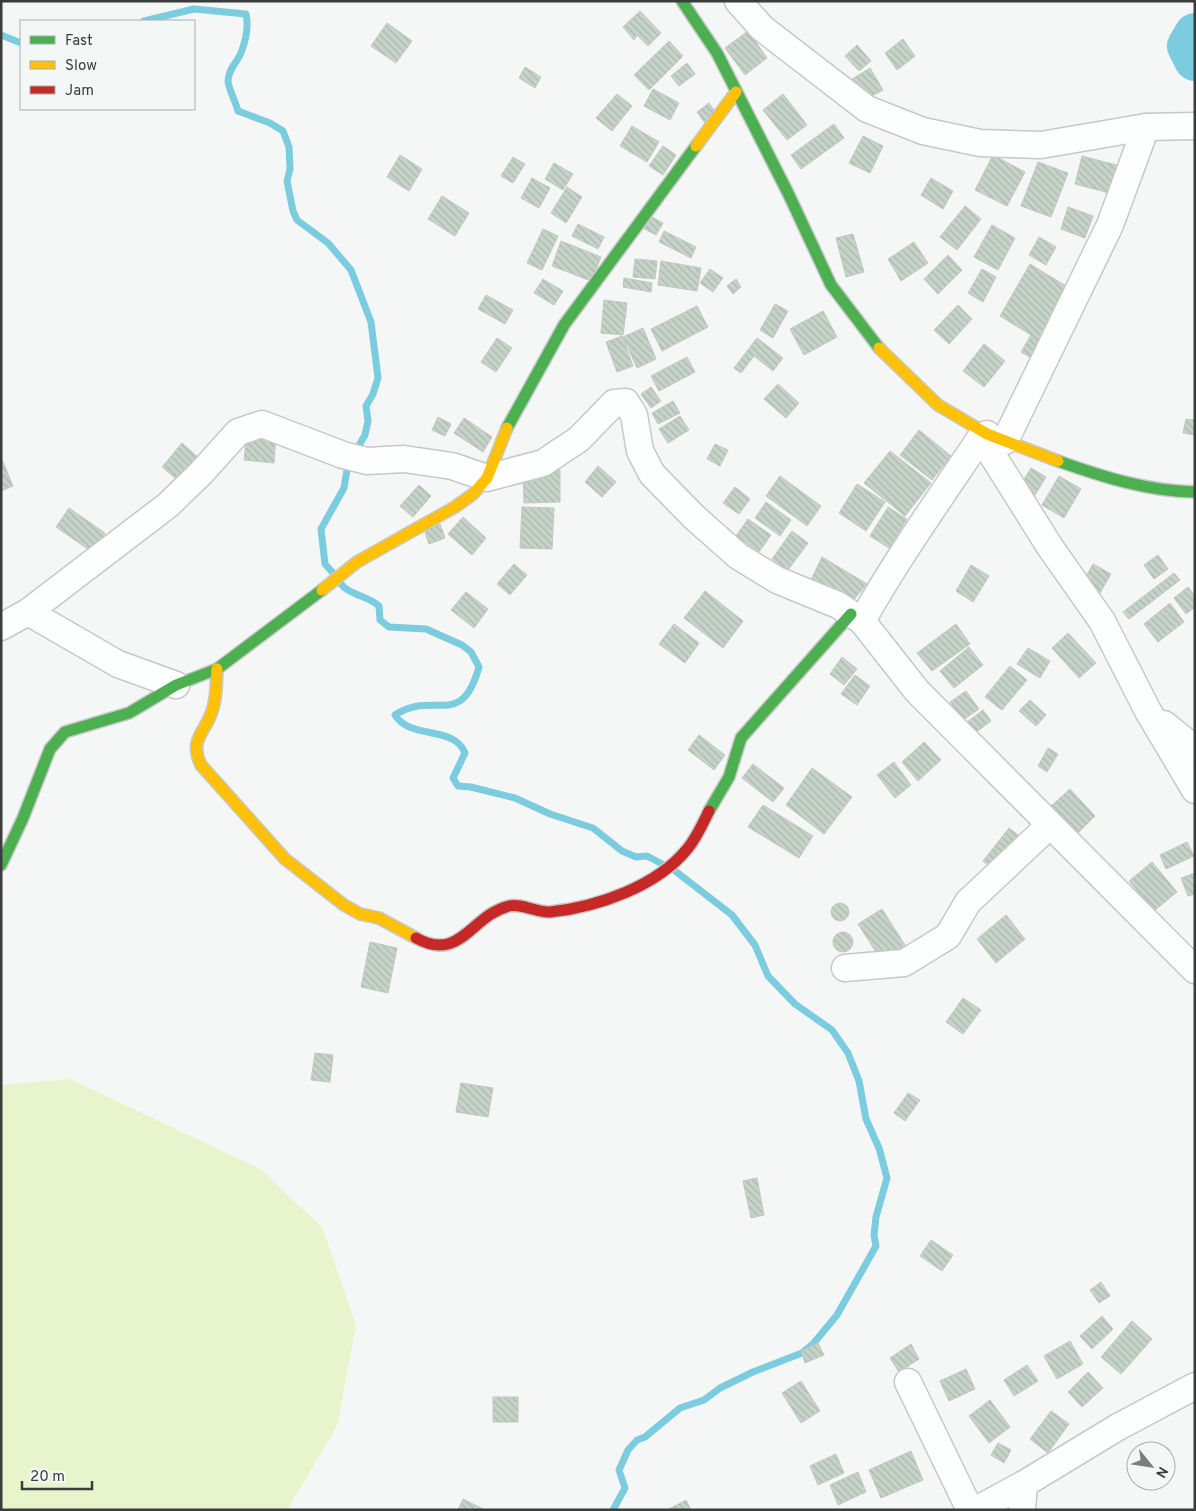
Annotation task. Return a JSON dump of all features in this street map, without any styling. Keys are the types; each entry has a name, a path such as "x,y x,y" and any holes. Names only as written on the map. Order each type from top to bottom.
{"street":[{"path":"682,1 717,53 788,193 831,285 854,318 883,353 938,405 991,437 1126,483 1182,493 1195,492"},
{"path":"738,1 762,28 867,109 924,131 980,143 1041,145 1146,127 1195,126"},
{"path":"1,865 24,818 50,749 65,732 129,713 176,685 217,669 279,624 357,562 455,507 473,494 487,478 505,432 564,325 736,92"},
{"path":"217,669 215,700 211,714 194,744 194,754 201,765 285,858 344,904 360,914 379,918 428,945 440,947 450,945 499,910 511,905 548,912 628,893 667,870 689,847 729,778 741,738 857,618 991,437 1110,225 1146,127"},
{"path":"1,627 28,612 168,505 201,473 238,432 262,424 343,455 367,462 404,459 452,466 487,478 542,463 579,439 614,403 626,402 634,415 640,451 652,474 694,518 738,556 777,580 822,597 857,618 917,691 1195,970"},
{"path":"991,437 1050,547 1102,621 1148,711 1195,790"},
{"path":"28,612 118,664 176,685"},
{"path":"1148,711 1195,749"},
{"path":"845,968 904,962 948,936 968,902 1050,825"},
{"path":"908,1382 970,1510"},
{"path":"976,1510 1024,1484 1118,1427 1193,1388"},
{"path":"1022,1510 1024,1484"}],"green space":[{"path":"70,1079 260,1169 322,1227 356,1325 337,1426 287,1510 1,1510 1,1085"}],"building":[{"path":"640,11 661,33 648,46 637,35 634,40 623,27"},
{"path":"387,23 412,41 396,63 371,46"},
{"path":"748,31 767,58 745,75 725,48"},
{"path":"903,39 915,56 897,70 885,53"},
{"path":"669,41 683,56 649,90 634,75"},
{"path":"857,45 871,61 859,71 845,56"},
{"path":"687,63 695,74 679,86 671,76"},
{"path":"525,67 541,77 535,88 519,78"},
{"path":"870,68 883,90 861,102 849,81"},
{"path":"653,89 679,103 670,120 644,106"},
{"path":"617,94 632,106 612,131 596,118"},
{"path":"783,94 807,125 787,140 763,110"},
{"path":"709,103 720,119 708,127 697,112"},
{"path":"834,124 844,138 801,169 791,155"},
{"path":"632,126 659,142 647,162 620,146"},
{"path":"863,136 883,146 870,173 849,163"},
{"path":"663,146 676,155 663,175 649,166"},
{"path":"400,155 422,169 409,191 387,177"},
{"path":"993,155 1025,172 1007,206 975,190"},
{"path":"1082,156 1120,166 1113,194 1075,184"},
{"path":"513,157 525,164 513,183 501,176"},
{"path":"1038,162 1068,173 1051,217 1021,206"},
{"path":"554,163 573,174 563,190 545,179"},
{"path":"532,178 550,188 539,208 521,198"},
{"path":"931,178 953,191 943,209 921,195"},
{"path":"567,187 582,197 566,223 551,213"},
{"path":"442,196 469,213 455,236 428,219"},
{"path":"965,206 981,219 957,250 940,237"},
{"path":"1068,207 1093,216 1085,238 1061,229"},
{"path":"650,216 663,223 656,235 643,228"},
{"path":"578,224 604,237 598,249 572,236"},
{"path":"992,225 1015,238 998,270 974,257"},
{"path":"543,229 558,236 542,270 527,263"},
{"path":"664,231 696,247 691,258 659,242"},
{"path":"853,234 864,272 846,277 836,238"},
{"path":"1039,237 1056,247 1046,265 1029,255"},
{"path":"561,241 601,257 591,281 552,266"},
{"path":"914,242 928,263 901,281 888,259"},
{"path":"948,255 962,270 938,294 924,279"},
{"path":"635,259 657,261 655,279 633,277"},
{"path":"661,261 701,268 697,291 658,285"},
{"path":"1030,264 1074,291 1033,359 1021,352 1031,335 1000,316"},
{"path":"710,269 723,278 713,292 700,283"},
{"path":"982,269 996,277 983,302 968,293"},
{"path":"624,278 652,283 651,292 623,287"},
{"path":"543,279 563,291 554,305 534,293"},
{"path":"736,279 741,287 733,294 727,286"},
{"path":"486,295 513,310 505,324 478,309"},
{"path":"604,300 627,303 623,335 601,333"},
{"path":"775,304 788,311 773,338 760,330"},
{"path":"958,305 972,319 949,344 934,330"},
{"path":"697,306 708,327 662,351 651,329"},
{"path":"823,311 837,337 804,355 790,329"},
{"path":"643,328 656,359 637,368 623,337"},
{"path":"622,336 633,366 617,372 606,342"},
{"path":"497,338 512,348 496,372 481,362"},
{"path":"757,338 783,358 773,371 754,356 741,373 734,368"},
{"path":"984,344 1005,361 984,387 963,371"},
{"path":"687,357 695,372 659,391 651,376"},
{"path":"778,384 799,403 786,418 764,399"},
{"path":"651,387 661,401 651,408 641,394"},
{"path":"673,401 680,413 658,424 652,413"},
{"path":"680,416 689,430 668,443 659,429"},
{"path":"438,417 451,424 445,436 432,430"},
{"path":"464,418 492,437 483,452 454,433"},
{"path":"1186,419 1195,420 1195,435 1183,433"},
{"path":"919,430 951,456 932,480 900,455"},
{"path":"247,431 276,433 274,463 244,460"},
{"path":"182,443 200,459 180,482 162,467"},
{"path":"715,444 728,450 720,466 707,459"},
{"path":"890,451 931,483 905,516 864,483"},
{"path":"1,457 13,486 1,491"},
{"path":"598,466 616,482 602,497 585,482"},
{"path":"1031,468 1046,477 1035,495 1020,486"},
{"path":"523,470 560,470 560,502 524,503"},
{"path":"780,476 821,506 807,526 766,496"},
{"path":"1059,476 1081,489 1064,518 1042,505"},
{"path":"857,484 885,502 866,531 839,513"},
{"path":"419,485 431,496 413,517 400,506"},
{"path":"735,487 750,499 739,514 723,503"},
{"path":"766,502 791,520 780,536 755,518"},
{"path":"522,507 554,508 552,549 520,548"},
{"path":"888,507 907,519 889,548 870,536"},
{"path":"69,508 105,533 92,552 56,527"},
{"path":"463,517 486,538 472,555 448,534"},
{"path":"748,519 771,535 759,552 736,536"},
{"path":"440,524 445,538 429,544 424,529"},
{"path":"792,531 808,543 788,570 772,559"},
{"path":"1158,555 1168,569 1154,579 1144,565"},
{"path":"822,557 867,584 850,604 811,580"},
{"path":"514,564 527,575 510,595 497,584"},
{"path":"1093,564 1111,574 1097,598 1079,589"},
{"path":"971,565 989,576 973,602 956,591"},
{"path":"1174,573 1180,580 1129,619 1123,612"},
{"path":"1188,587 1195,596 1195,607 1186,614 1174,598"},
{"path":"705,591 743,621 723,648 684,618"},
{"path":"466,592 488,609 474,628 451,610"},
{"path":"1170,603 1184,622 1158,642 1144,624"},
{"path":"674,624 699,643 685,663 659,644"},
{"path":"956,624 970,644 932,671 917,653"},
{"path":"1068,633 1096,663 1079,678 1052,648"},
{"path":"969,647 983,665 954,688 940,671"},
{"path":"1028,648 1050,661 1040,678 1017,664"},
{"path":"842,657 857,669 844,685 830,674"},
{"path":"1010,666 1027,680 1002,710 985,697"},
{"path":"855,675 870,686 857,705 841,694"},
{"path":"966,691 979,709 963,720 950,702"},
{"path":"1030,700 1046,715 1036,726 1019,711"},
{"path":"983,710 991,721 974,734 966,723"},
{"path":"699,735 725,755 714,770 688,750"},
{"path":"924,742 941,760 918,781 902,762"},
{"path":"1048,748 1058,754 1047,772 1038,766"},
{"path":"894,762 911,785 895,798 877,775"},
{"path":"753,764 784,788 773,802 742,778"},
{"path":"812,768 852,797 824,834 786,805"},
{"path":"1070,789 1095,816 1077,834 1051,806"},
{"path":"763,805 813,836 799,858 748,827"},
{"path":"1009,828 1032,846 1006,879 983,861"},
{"path":"1187,842 1194,856 1166,869 1160,855"},
{"path":"1152,862 1177,892 1154,911 1129,881"},
{"path":"1195,873 1195,894 1188,896 1181,878"},
{"path":"836,903 844,903 849,908 847,919 836,921 831,916 831,908"},
{"path":"882,909 905,945 881,960 858,924"},
{"path":"1006,915 1025,939 996,963 977,939"},
{"path":"843,932 850,935 853,942 850,949 843,952 836,949 833,942 836,935"},
{"path":"370,942 397,948 388,993 361,987"},
{"path":"963,998 981,1010 963,1034 946,1022"},
{"path":"315,1053 333,1055 330,1082 311,1080"},
{"path":"461,1083 493,1088 488,1117 456,1112"},
{"path":"908,1093 920,1100 905,1121 894,1113"},
{"path":"757,1178 764,1215 751,1218 743,1181"},
{"path":"931,1240 953,1255 942,1271 920,1256"},
{"path":"1101,1282 1110,1296 1099,1303 1090,1290"},
{"path":"1102,1316 1113,1329 1092,1349 1080,1336"},
{"path":"1132,1321 1152,1339 1121,1374 1101,1357"},
{"path":"1070,1341 1083,1364 1057,1379 1044,1356"},
{"path":"818,1343 824,1355 805,1363 801,1351"},
{"path":"911,1344 919,1359 899,1372 890,1358"},
{"path":"1027,1365 1038,1381 1014,1396 1004,1380"},
{"path":"966,1369 975,1389 949,1401 940,1381"},
{"path":"1088,1372 1103,1388 1082,1407 1068,1392"},
{"path":"801,1381 820,1411 801,1423 782,1393"},
{"path":"493,1397 518,1397 518,1422 493,1422"},
{"path":"990,1400 1010,1427 989,1443 969,1416"},
{"path":"1051,1411 1069,1424 1048,1453 1030,1439"},
{"path":"998,1443 1011,1450 1004,1463 991,1455"},
{"path":"911,1451 923,1480 881,1498 869,1470"},
{"path":"836,1454 844,1473 818,1485 810,1466"},
{"path":"858,1472 866,1492 838,1505 830,1485"},
{"path":"463,1499 485,1510 458,1510"},
{"path":"686,1500 691,1510 669,1510 669,1509"}],"waterway":[{"path":"148,20 194,9 246,14 247,29 244,43 241,53 229,73 228,81 238,111 270,123 283,131 289,147 290,169 287,181 293,211 297,220 328,243 351,270 371,322 378,378 373,394 366,406 368,421 365,435 348,464 344,488 321,529 325,564 334,574"},
{"path":"1195,34 1188,46 1195,60"},
{"path":"1,35 20,43"},
{"path":"340,583 349,591 379,606 380,620 389,627 426,629 462,645 471,652 479,667 472,686 464,698 455,703 445,705 409,708 395,715 402,723 411,728 442,735 459,744 465,753 453,778 458,786 471,787 515,798 550,814 593,828 622,851 636,857 647,856 664,865"},
{"path":"613,1510 625,1488 619,1470 628,1450 637,1440 645,1437 680,1408 704,1400 720,1388 753,1372 802,1353 813,1344 837,1315 876,1246 874,1235 876,1217 887,1178 879,1148 866,1119 859,1081 848,1053 832,1030 795,1004 768,976 755,945 732,915 674,870"}],"traffic: fast":[{"path":"682,1 717,53 788,193 831,285 879,348"},
{"path":"507,428 564,325 696,146"},
{"path":"1058,461 1142,486 1195,492"},
{"path":"1,865 23,818 50,749 65,732 129,713 176,685 217,669 322,590"},
{"path":"709,811 729,777 741,738 851,614"}],"traffic: slow":[{"path":"696,146 736,92"},
{"path":"879,348 938,405 987,434 1058,461"},
{"path":"322,590 357,562 455,507 473,494 487,478 507,428"},
{"path":"217,669 213,708 198,741 197,748 201,765 285,859 344,905 360,914 379,918 416,938"}],"traffic: jam":[{"path":"416,938 431,944 444,945 465,935 496,911 509,906 514,905 550,912 588,905 626,892 644,884 675,861 688,848 700,830 709,811"}]}
